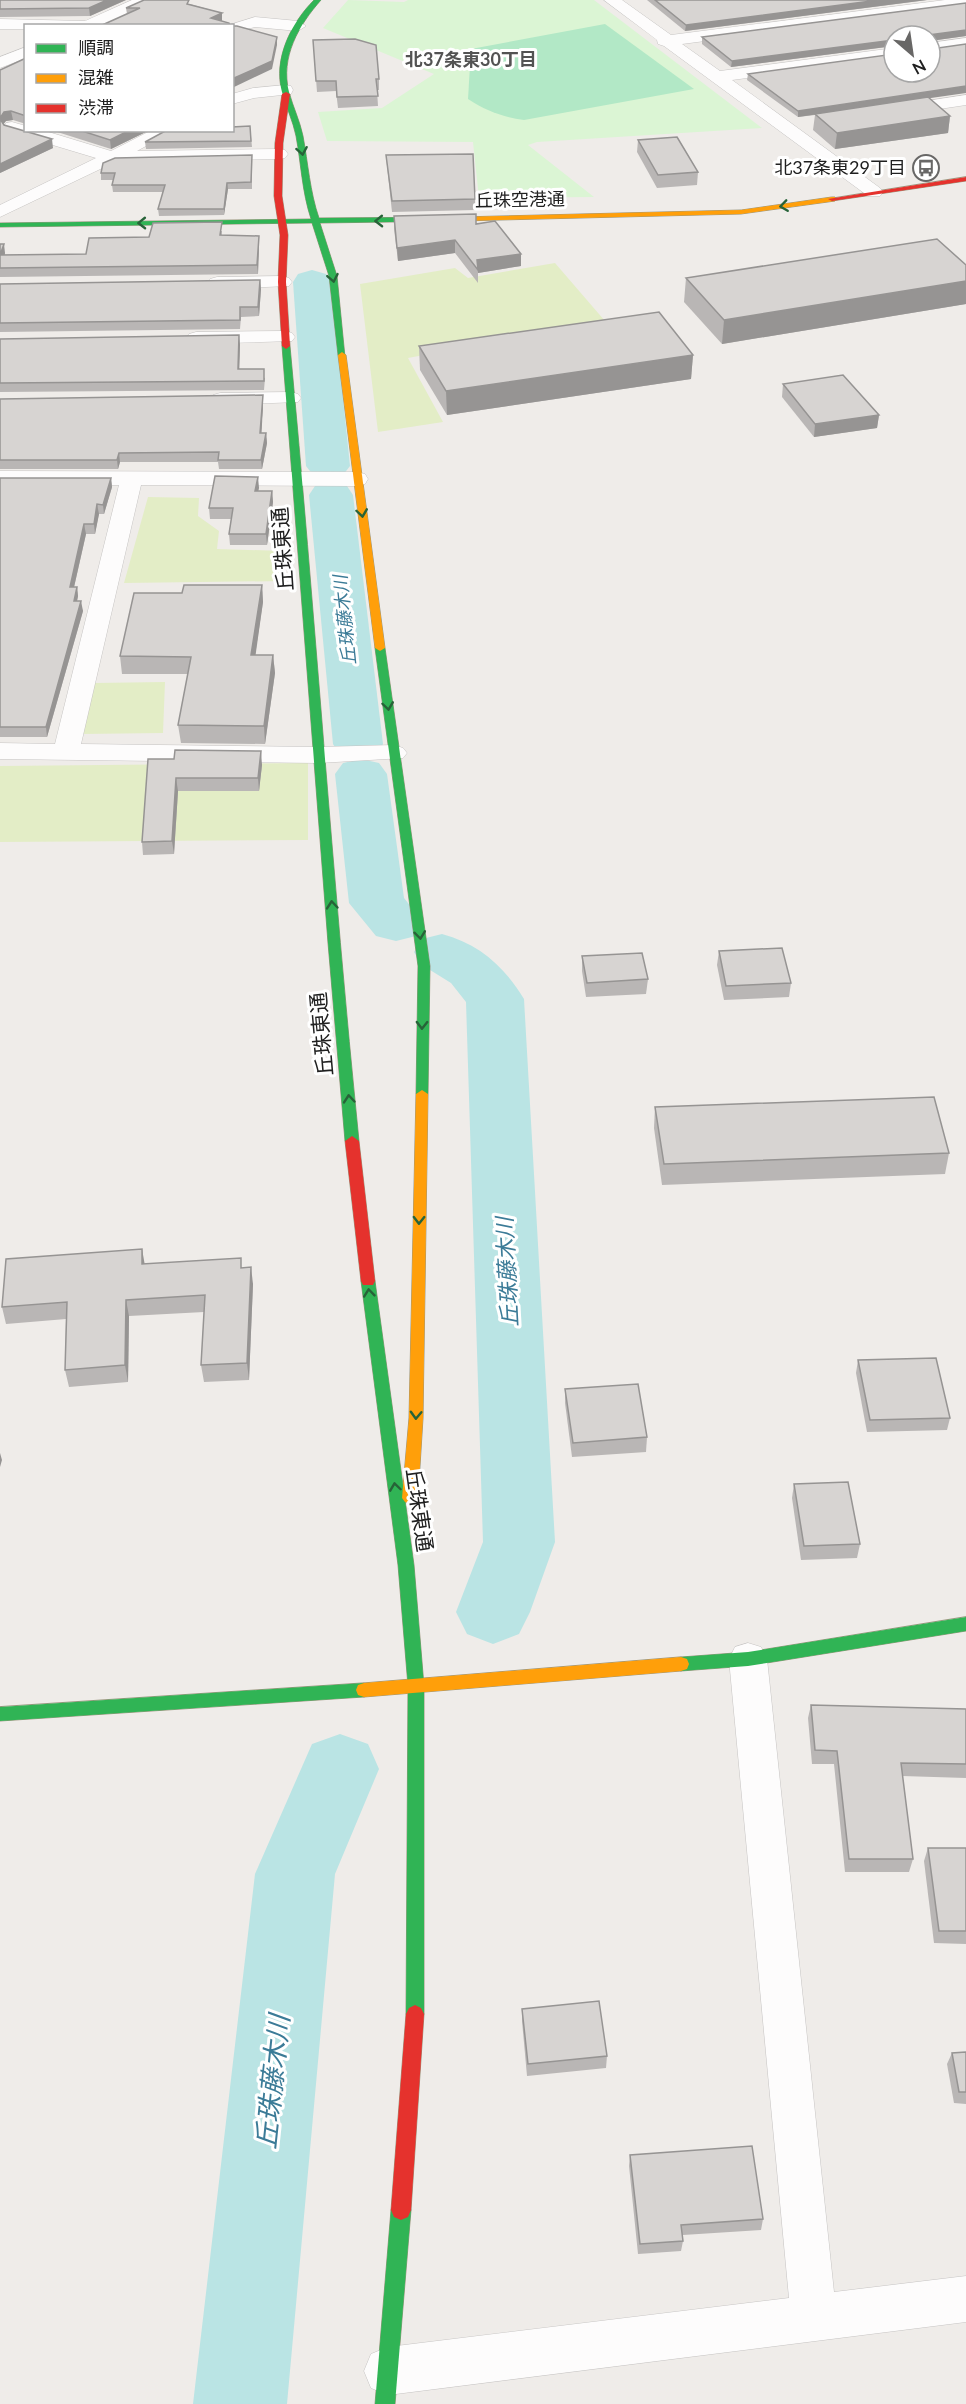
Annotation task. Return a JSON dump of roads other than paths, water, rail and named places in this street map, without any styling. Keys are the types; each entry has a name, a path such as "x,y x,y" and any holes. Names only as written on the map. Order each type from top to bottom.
{"street":[{"path":"94,24 145,0"},
{"name":"丘珠東通","path":"318,0 298,26 285,57 286,92 279,154 280,216 284,235 282,282 285,337 299,479 319,755 350,1119 370,1308 406,1565"},
{"path":"612,0 664,41 869,188"},
{"path":"664,41 832,20 945,2 966,2"},
{"path":"945,2 966,18"},
{"path":"832,20 855,38 882,52"},
{"path":"234,27 255,22 298,26"},
{"path":"0,24 24,24"},
{"path":"942,46 966,43"},
{"path":"0,63 24,53"},
{"path":"716,77 882,55"},
{"path":"234,98 253,93 286,92"},
{"name":"丘珠東通","path":"286,92 299,133 314,216 333,276 357,479 423,966 416,1418 406,1565"},
{"path":"875,113 966,100"},
{"path":"783,127 806,124"},
{"path":"29,132 112,157 279,154"},
{"path":"0,212 163,132"},
{"name":"丘珠空港通","path":"0,212 314,216 741,212 966,168"},
{"name":"丘珠空港通","path":"869,188 966,179"},
{"name":"丘珠空港通","path":"0,225 280,216"},
{"path":"200,283 282,282"},
{"path":"178,338 285,337"},
{"path":"198,399 291,398"},
{"path":"0,478 357,479"},
{"path":"66,752 132,478"},
{"path":"0,751 319,755 394,753"},
{"path":"406,1565 416,1686 415,2038 386,2387 814,2318 966,2299"},
{"path":"0,1714 416,1686 748,1659 966,1624"},
{"path":"748,1659 814,2318"}],"waterway":[{"name":"丘珠藤木川","path":"312,282 328,466"},
{"name":"丘珠藤木川","path":"331,495 358,744"},
{"name":"丘珠藤木川","path":"361,774 377,903 396,923"},
{"name":"丘珠藤木川","path":"442,952 471,970 495,999 519,1542 493,1612"},
{"name":"丘珠藤木川","path":"240,2404 295,1874 340,1769"}],"place":[{"name":"北37条東29丁目","path":"926,168"}],"district":[{"name":"北37条東30丁目","path":"471,60"}]}
